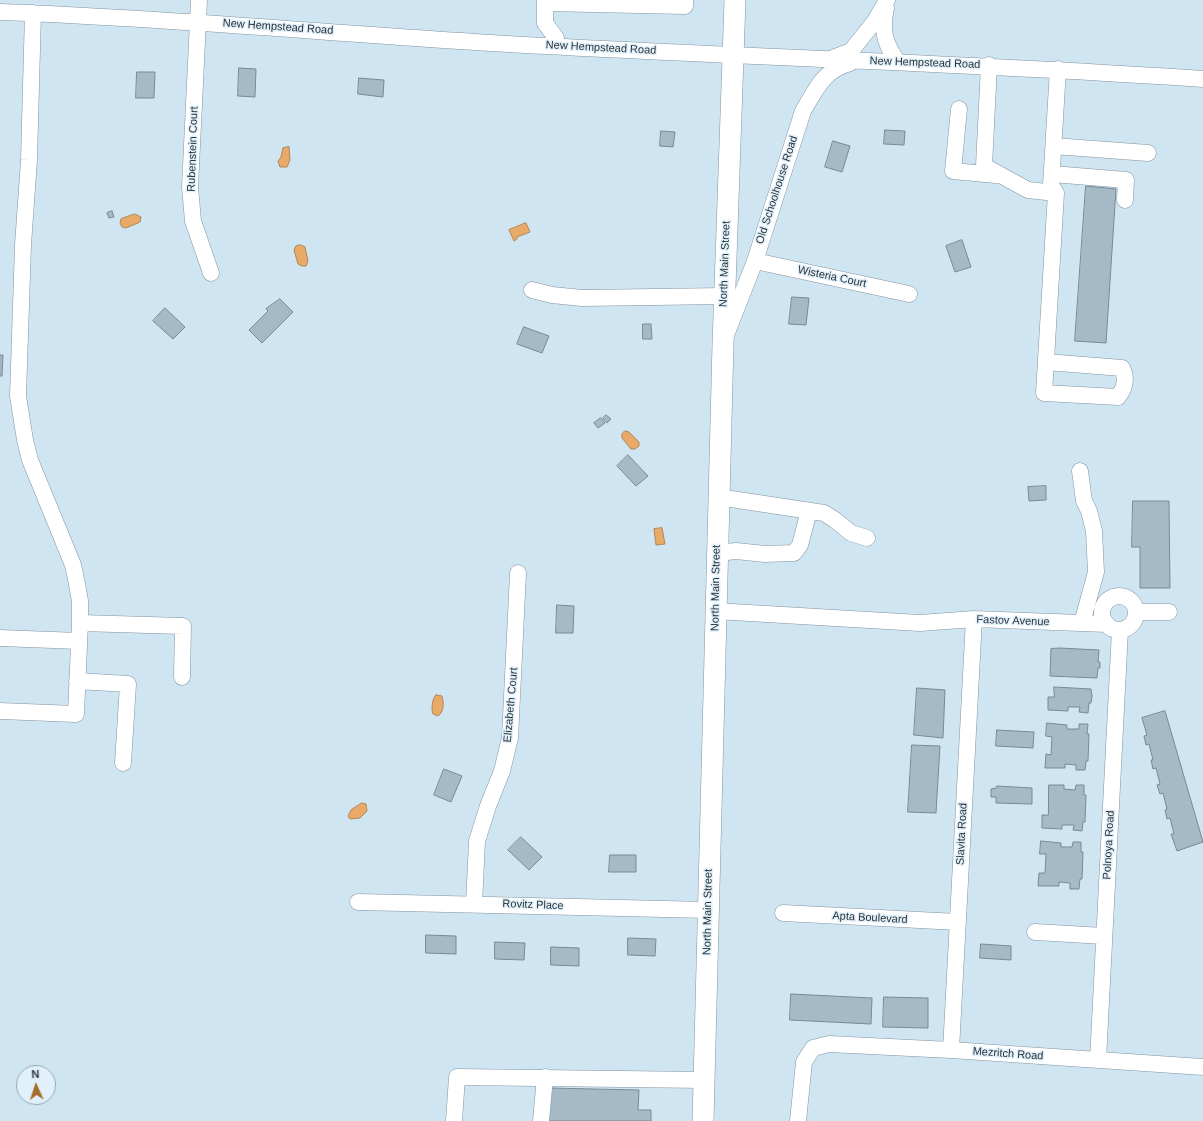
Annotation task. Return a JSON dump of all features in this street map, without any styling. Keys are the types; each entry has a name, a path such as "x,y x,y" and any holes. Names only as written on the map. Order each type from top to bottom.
{"main road":[{"name":"North Main Street","path":"703,1121 718,497 735,0"}],"street":[{"name":"Rubenstein Court","path":"199,0 190,187 193,221 211,273"},
{"path":"555,45 556,38 546,23 545,1 685,6 686,0"},
{"path":"828,60 851,51 875,21 887,0"},
{"path":"887,0 883,33 889,50 898,62"},
{"name":"New Hempstead Road","path":"1,8 33,13 198,22 501,44 555,45 828,60 989,65 1203,79"},
{"path":"0,711 76,714 78,681 80,600 73,565 30,460 24,440 18,396 23,245 29,160 33,13"},
{"name":"Old Schoolhouse Road","path":"723,344 755,261 803,111 816,89 829,72 841,65 859,61"},
{"path":"989,65 984,166 1028,190 1056,193"},
{"path":"1046,362 1122,368 1124,374 1124,389 1118,397 1044,393 1056,193 1052,185 1052,174 1058,69"},
{"path":"959,110 953,171 1004,176"},
{"path":"1054,146 1148,153"},
{"path":"1052,174 1126,180 1124,200"},
{"name":"Wisteria Court","path":"755,261 909,294"},
{"path":"532,290 552,295 582,298 724,296"},
{"path":"1080,471 1084,501 1089,511 1094,531 1096,572 1082,623"},
{"path":"718,497 824,513 836,520 851,533 867,538"},
{"path":"717,553 736,551 765,554 794,553 800,545 809,511"},
{"name":"Elizabeth Court","path":"474,904 477,841 488,806 502,771 510,738 518,573"},
{"path":"1117,596 1128,598 1133,602 1136,612 1134,622 1125,629 1114,627 1102,612 1104,606 1111,598 1117,596"},
{"name":"Fastov Avenue","path":"715,611 920,623 974,619 1082,623 1114,627"},
{"path":"1136,612 1169,612"},
{"name":"Slavita Road","path":"951,1050 974,619"},
{"path":"80,623 184,626 182,677"},
{"name":"Polnoya Road","path":"1098,1060 1104,936 1114,627"},
{"path":"0,638 79,641"},
{"path":"78,681 128,684 123,763"},
{"name":"Rovitz Place","path":"358,902 708,910"},
{"name":"Apta Boulevard","path":"783,913 958,922"},
{"path":"1035,932 1104,936"},
{"name":"Mezritch Road","path":"798,1121 804,1062 813,1048 828,1044 951,1050 1203,1067"},
{"path":"454,1121 457,1077 704,1080"},
{"path":"541,1121 544,1077"}],"shaded area":[{"path":"289,147 290,160 287,167 280,167 278,161 281,157 283,148"},
{"path":"135,214 141,217 140,222 126,228 122,227 120,223 121,219"},
{"path":"526,223 530,232 517,237 514,241 509,230"},
{"path":"301,245 305,247 308,261 306,266 298,264 294,250 296,246"},
{"path":"625,431 629,432 639,442 639,446 635,449 631,449 622,438 622,434"},
{"path":"662,528 665,544 656,545 654,529"},
{"path":"436,695 442,696 443,702 442,710 438,716 433,714 432,710 433,701"},
{"path":"362,803 366,804 367,811 360,818 350,819 348,816 351,810"}],"building":[{"path":"239,68 256,69 255,97 238,96"},
{"path":"137,72 155,72 154,98 136,98"},
{"path":"359,78 384,80 383,97 358,94"},
{"path":"885,130 905,131 904,145 884,144"},
{"path":"661,131 675,132 673,147 660,146"},
{"path":"833,141 850,146 842,172 825,167"},
{"path":"1086,186 1116,189 1106,343 1075,341"},
{"path":"112,211 114,217 109,218 107,213"},
{"path":"962,240 971,267 955,272 946,246"},
{"path":"792,297 809,298 806,325 789,324"},
{"path":"280,299 293,312 262,343 249,330 268,311 266,309"},
{"path":"165,308 185,327 173,339 153,321"},
{"path":"643,324 651,324 652,339 643,339"},
{"path":"524,327 549,336 542,353 517,344"},
{"path":"0,355 3,355 2,376 0,376"},
{"path":"606,415 611,419 607,423 603,418"},
{"path":"601,418 605,423 598,428 594,423"},
{"path":"628,455 648,476 636,486 617,466"},
{"path":"1046,486 1046,500 1029,501 1028,487"},
{"path":"1133,501 1169,501 1170,588 1140,588 1140,547 1132,547"},
{"path":"557,605 574,606 573,633 556,633"},
{"path":"1051,649 1099,650 1098,662 1100,662 1100,668 1098,668 1097,678 1050,676"},
{"path":"1054,687 1091,689 1092,696 1091,703 1089,703 1088,713 1079,712 1080,707 1068,707 1068,711 1048,710 1048,697 1054,697"},
{"path":"917,688 945,690 943,738 914,735"},
{"path":"1165,711 1203,842 1177,851 1171,834 1174,834 1170,818 1167,819 1165,810 1167,809 1163,793 1160,794 1157,785 1160,784 1156,768 1153,769 1151,760 1153,760 1149,744 1146,745 1144,736 1147,735 1142,718"},
{"path":"1047,723 1067,725 1067,729 1079,729 1079,724 1088,724 1088,761 1086,761 1085,770 1076,770 1076,765 1065,764 1065,768 1045,768 1046,754 1051,755 1052,737 1046,736"},
{"path":"997,730 1034,732 1033,748 996,746"},
{"path":"912,745 940,746 936,813 908,812"},
{"path":"444,769 462,776 451,802 434,795"},
{"path":"1049,785 1064,785 1064,789 1075,790 1076,785 1084,785 1084,795 1086,795 1085,822 1083,822 1082,831 1073,830 1074,825 1062,825 1062,829 1042,828 1042,815 1048,815"},
{"path":"997,786 1032,788 1032,804 996,803 996,797 991,797 991,789 996,788"},
{"path":"521,837 542,857 529,870 508,850"},
{"path":"1041,841 1061,843 1061,847 1072,847 1073,842 1081,842 1081,852 1083,852 1082,879 1080,879 1079,889 1070,889 1070,883 1059,882 1059,886 1038,886 1039,873 1045,873 1046,854 1040,854"},
{"path":"610,855 636,855 636,872 609,872"},
{"path":"426,935 456,936 456,954 426,953"},
{"path":"628,938 656,939 655,956 628,955"},
{"path":"495,942 525,943 524,960 495,959"},
{"path":"981,944 1011,946 1011,960 980,958"},
{"path":"551,947 579,948 579,966 551,965"},
{"path":"791,994 872,998 871,1024 790,1020"},
{"path":"884,997 928,998 928,1028 883,1027"},
{"path":"549,1088 639,1090 638,1110 651,1110 651,1121 548,1121"}]}
